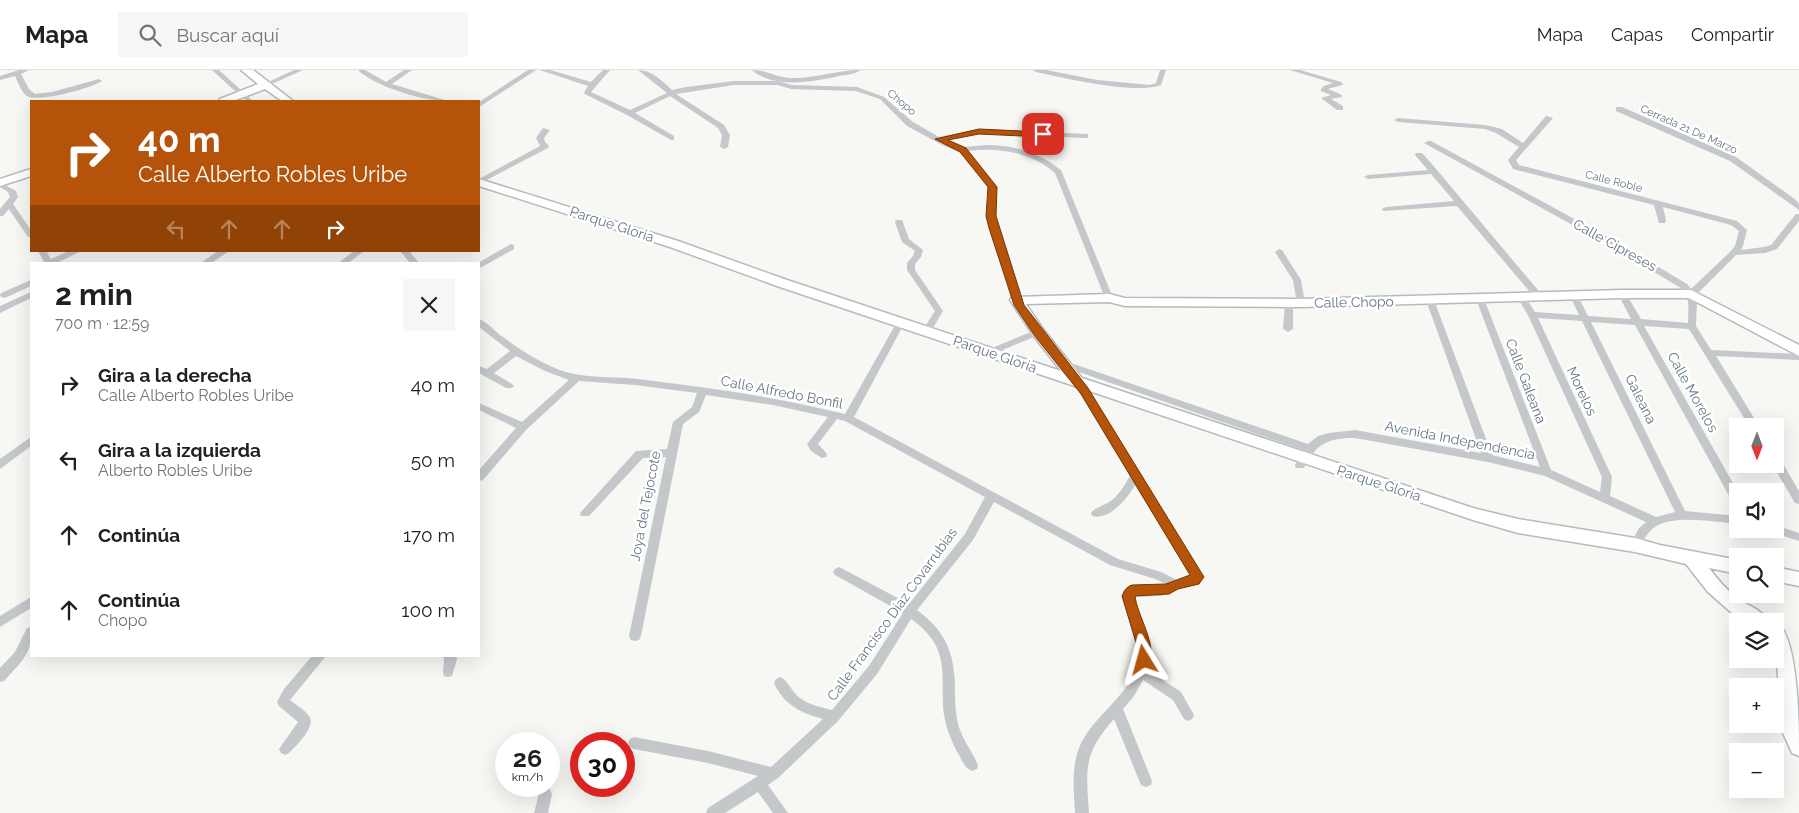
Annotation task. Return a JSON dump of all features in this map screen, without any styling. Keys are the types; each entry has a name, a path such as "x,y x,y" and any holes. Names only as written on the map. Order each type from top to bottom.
{"main road":[{"path":"246,70 287,100"},
{"path":"231,100 246,98 265,85"},
{"path":"0,184 30,172"},
{"name":"Parque Gloria","path":"480,182 672,247 778,289 899,325 1081,387 1304,457 1475,523 1521,535 1636,548 1729,565"},
{"name":"Parque Gloria","path":"480,187 672,247"},
{"name":"Calle Chopo","path":"1017,300 1109,298 1125,302 1295,303 1622,294 1691,294"},
{"name":"Calle Cipreses","path":"1691,294 1799,351"},
{"path":"1017,300 1038,332 1081,387"},
{"name":"Parque Gloria","path":"899,325 927,331 990,352 1081,387"},
{"path":"1692,559 1719,593 1745,613"},
{"path":"1784,576 1799,579"},
{"path":"1784,635 1792,646 1797,661 1799,677 1793,728 1799,747"}],"street":[{"path":"0,78 26,70"},
{"path":"216,70 246,98"},
{"path":"265,85 300,70"},
{"path":"361,70 370,77 387,84 441,100"},
{"path":"387,84 409,70"},
{"path":"480,104 533,70"},
{"path":"543,70 592,84"},
{"path":"607,70 592,84 587,93 630,113 671,138"},
{"path":"642,70 671,93 722,127 726,135 724,147"},
{"path":"755,70 761,74 776,77 804,79 858,70"},
{"path":"1036,70 1066,77 1151,88 1159,84 1163,70"},
{"path":"1061,70 1066,77"},
{"path":"1294,70 1339,83 1322,90 1340,96 1337,98 1324,98 1340,108"},
{"path":"17,73 29,95 35,97 46,96 98,81"},
{"name":"Chopo","path":"630,113 671,93 686,89 776,77 791,87 838,87 871,93 890,104 910,124 963,150 993,187 991,216 1017,300"},
{"name":"Cerrada 21 De Marzo","path":"1618,109 1733,160 1799,207"},
{"name":"Calle Roble","path":"1549,118 1512,160 1512,164 1521,170 1738,225 1743,230 1739,246 1734,253"},
{"path":"1398,120 1484,126 1499,132 1524,147"},
{"path":"480,181 545,146 541,143 540,138 546,130"},
{"path":"939,139 979,131 1085,136"},
{"name":"Calle Cipreses","path":"1428,143 1675,279 1691,294"},
{"path":"963,150 983,146 1008,149 1040,159 1050,164 1058,172 1109,298"},
{"path":"1419,155 1539,297"},
{"path":"1368,177 1434,172"},
{"path":"0,184 12,191 14,197 0,214"},
{"path":"1386,209 1459,203"},
{"path":"9,204 30,233"},
{"path":"1658,204 1662,221"},
{"path":"1749,418 1692,326 1693,302 1691,294 1734,253 1765,250 1774,247 1799,216"},
{"path":"899,222 905,240 919,250 917,257 911,263 911,270 939,311 927,331"},
{"path":"480,264 511,247"},
{"path":"52,262 75,252"},
{"path":"206,262 222,252"},
{"path":"344,262 359,252"},
{"path":"405,252 414,262"},
{"path":"1279,252 1297,280 1295,303 1288,329"},
{"path":"4,295 30,283"},
{"path":"1622,294 1639,322"},
{"path":"0,310 30,295"},
{"name":"Galeana","path":"1574,296 1682,515"},
{"name":"Morelos","path":"1521,298 1532,315 1607,478 1604,499"},
{"name":"Calle Galeana","path":"1480,299 1547,473"},
{"path":"1430,300 1488,458"},
{"path":"1532,315 1692,326"},
{"name":"Calle Morelos","path":"1639,322 1729,486"},
{"name":"Calle Alfredo Bonfil","path":"480,323 516,351 558,373 577,378 643,382 703,391 848,418 1114,562 1140,571 1164,576 1172,580 1175,585"},
{"path":"848,418 899,325"},
{"path":"990,352 1038,332"},
{"path":"509,386 483,372 516,351"},
{"path":"1710,353 1799,357"},
{"path":"1062,363 1304,457"},
{"path":"480,475 523,427 577,378"},
{"path":"1081,387 1197,577 1169,589 1161,591 1132,591 1128,596 1144,646 1142,673 1088,742 1083,756 1082,813"},
{"name":"Joya del Tejocote","path":"635,636 670,453 678,422 696,409 703,391"},
{"path":"480,406 523,427"},
{"path":"822,454 812,444 835,415"},
{"name":"Avenida Independencia","path":"1304,457 1328,436 1339,433 1355,434 1488,458 1547,473 1655,521"},
{"path":"0,465 30,441"},
{"path":"585,513 640,454 670,453"},
{"path":"1784,472 1795,486 1799,500"},
{"path":"1096,513 1117,504 1122,499 1135,476"},
{"name":"Calle Francisco Díaz Covarrubias","path":"713,813 774,774 834,717 873,670 910,611 965,542 992,497"},
{"path":"1636,548 1643,532 1655,521 1682,515 1729,519"},
{"path":"1784,532 1799,537"},
{"path":"839,572 910,611 940,641 948,670 950,719 957,740 972,765"},
{"path":"3,616 30,602"},
{"path":"0,677 19,656 30,634"},
{"path":"285,749 303,728 305,720 283,702 288,693 319,657"},
{"path":"448,672 451,659 450,657"},
{"path":"1142,673 1177,696 1188,715"},
{"path":"780,683 789,698 797,705 834,717"},
{"path":"1116,707 1146,781"},
{"path":"635,743 708,757 774,774"},
{"path":"760,784 781,813"},
{"path":"542,813 545,797"}],"route":[{"path":"1043,134 979,131 939,139 946,144 963,150 993,187 991,216 1019,305 1084,391 1196,574 1197,577 1194,580 1175,585 1169,589 1161,591 1132,591 1128,596 1144,646 1144,660"}]}
